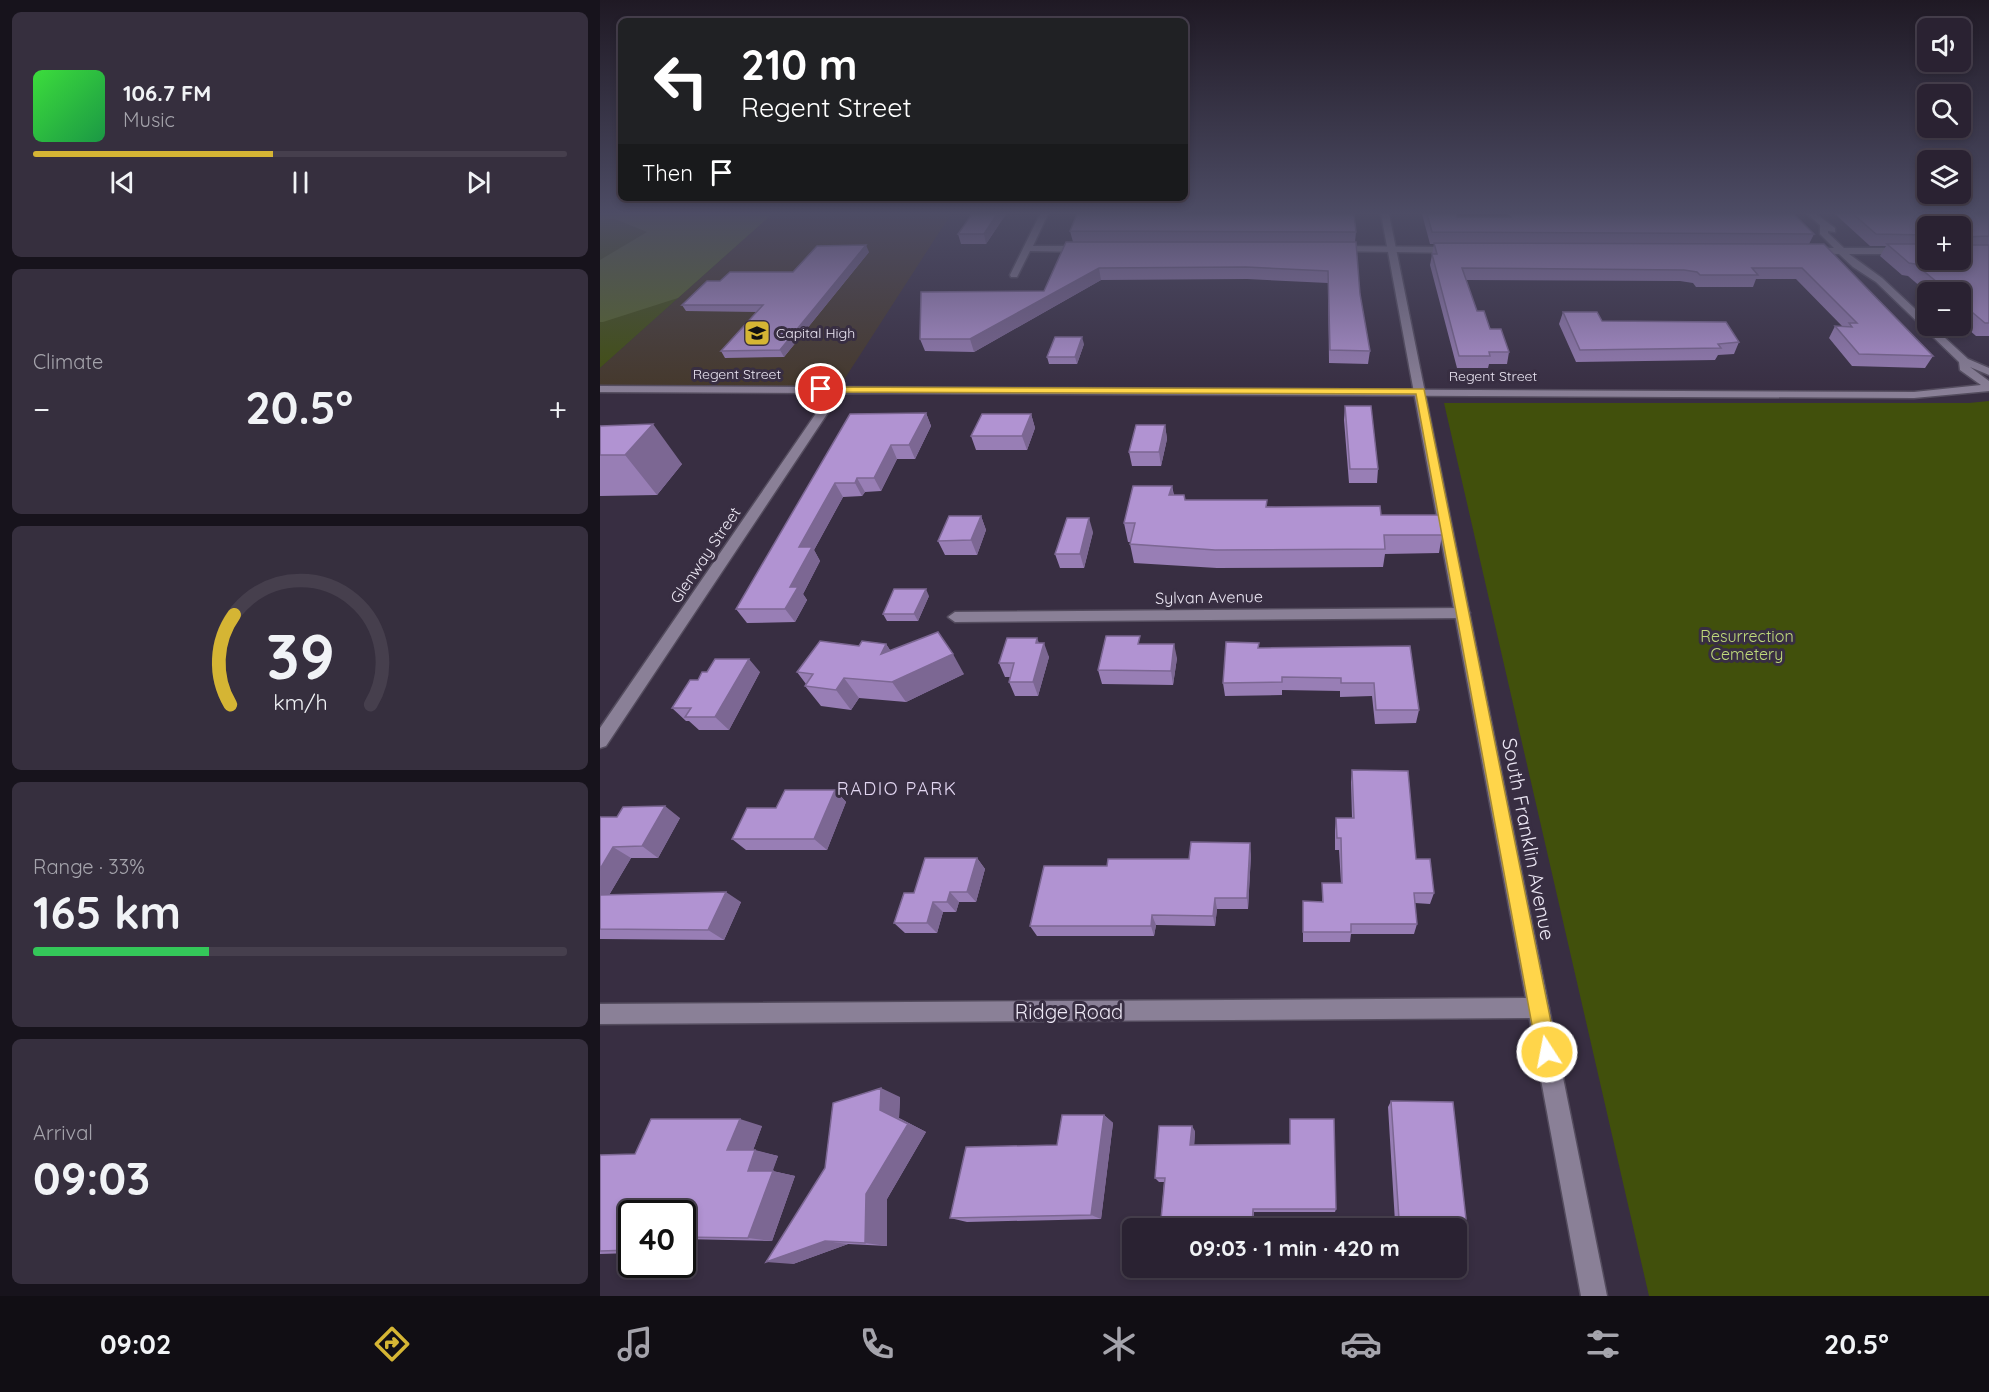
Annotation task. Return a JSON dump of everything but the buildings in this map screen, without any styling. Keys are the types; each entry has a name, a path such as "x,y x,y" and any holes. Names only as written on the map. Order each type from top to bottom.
{"street":[{"name":"South Franklin Avenue","path":"1397,274 1594,1296"},
{"path":"1868,274 1879,280 1964,361 1989,372"},
{"path":"1878,274 1879,280"},
{"path":"1964,361 1989,361"},
{"path":"1964,361 1964,368 1989,387"},
{"name":"Regent Street","path":"600,389 1914,395 1989,387"},
{"name":"Glenway Street","path":"600,741 838,389"},
{"name":"Sylvan Avenue","path":"955,617 1463,613"},
{"name":"Ridge Road","path":"600,1014 1539,1008"}],"shaded area":[{"name":"Capital High","path":"704,274 912,274 838,389 600,389 600,368"}],"green space":[{"path":"600,274 704,274 600,368"},
{"path":"600,274 704,274 678,298 600,322"},
{"name":"Resurrection Cemetery","path":"1989,401 1989,1296 1649,1296 1444,403 1969,403"}],"place":[{"name":"Capital High","path":"757,333"}],"district":[{"name":"RADIO PARK","path":"897,788"}],"route":[{"path":"821,389 1420,391 1547,1052"}]}
